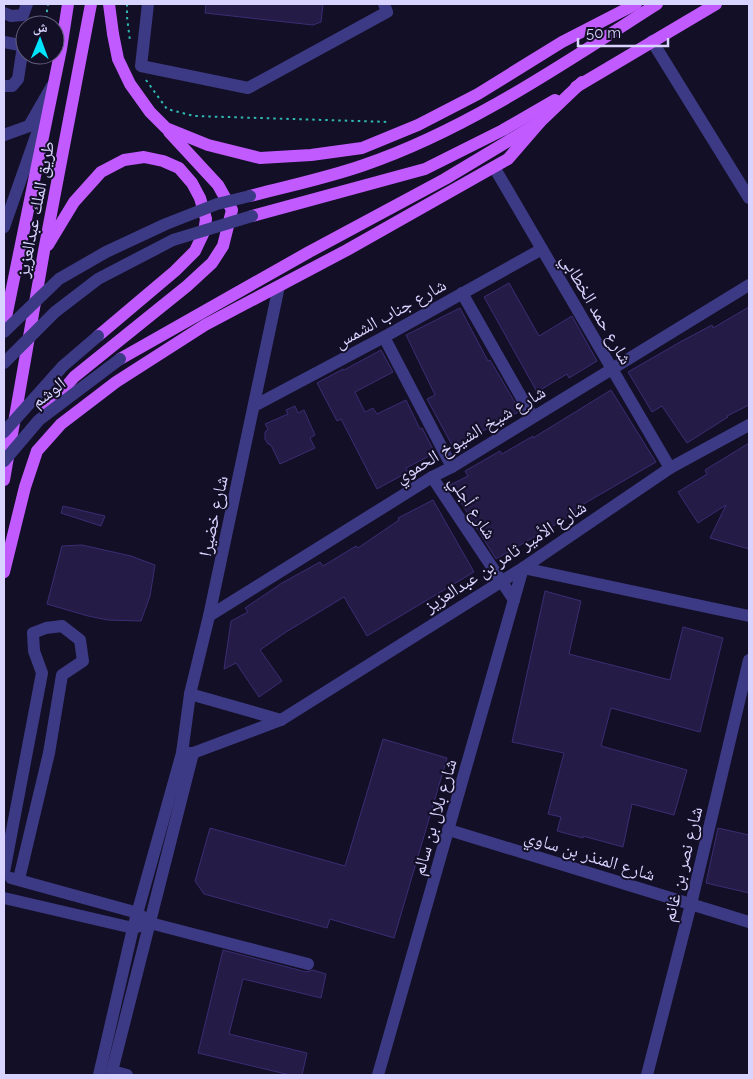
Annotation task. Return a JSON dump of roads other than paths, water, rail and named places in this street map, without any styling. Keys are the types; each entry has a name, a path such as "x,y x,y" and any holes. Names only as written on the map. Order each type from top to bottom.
{"main road":[{"name":"طريق الملك عبدالعزيز","path":"65,18 68,4"},
{"name":"طريق الملك عبدالعزيز","path":"4,480 44,251 91,4"},
{"path":"39,420 74,377 187,286 212,263 223,246 232,210 218,185 150,112 130,84 118,59 109,4"},
{"path":"166,128 208,145 260,158 362,148 418,125 478,94 562,42 636,4"},
{"path":"250,196 364,165 479,113 550,72 657,4"},
{"path":"252,216 425,168 543,108 582,82 716,4"},
{"name":"طريق الملك عبدالعزيز","path":"4,327 56,65"},
{"path":"4,572 25,487 37,451 61,424 116,382 205,325 508,159 540,122 582,82"},
{"path":"120,359 309,252 445,179 540,122"},
{"path":"44,251 74,202 101,172 124,160 144,157 163,161 179,168 192,183 200,198 206,219 204,232 195,251 175,271 98,336"}],"street":[{"path":"4,12 11,16 23,14 27,4"},
{"path":"148,4 141,66 248,88 387,12 384,4"},
{"path":"652,41 749,198"},
{"path":"4,86 12,86 18,80 21,65"},
{"path":"4,135 29,126 53,84"},
{"path":"4,221 53,84"},
{"name":"شارع حمد الخطابي","path":"494,167 670,468"},
{"path":"4,332 59,279 106,252 166,224 217,204 250,196"},
{"path":"4,363 55,312 98,280 173,240 252,216"},
{"name":"شارع جناب الشمس","path":"254,406 384,337 542,249"},
{"name":"شارع شيخ الشيوخ الحموي","path":"209,616 432,477 452,467 749,284"},
{"name":"شارع خضيرا","path":"188,753 190,694 209,616 279,286"},
{"path":"462,293 528,409 534,416"},
{"path":"4,432 63,366 98,336"},
{"path":"384,337 452,467"},
{"name":"الوشم","path":"4,461 39,420 120,359"},
{"name":"شارع الأمير ثامر بن عبدالعزيز","path":"188,753 281,720 523,568 670,468 749,424"},
{"name":"شارع أجلي","path":"432,477 514,600"},
{"path":"523,568 749,616"},
{"name":"شارع بلال بن سالم","path":"378,1075 523,568"},
{"path":"4,872 42,673 34,652 33,633 46,628 62,626 80,640 83,661 62,675 49,753 19,879"},
{"name":"شارع نصر بن غانم","path":"647,1075 691,904 749,660"},
{"path":"190,694 281,720"},
{"path":"99,1075 133,928 188,753"},
{"path":"127,1075 112,1073 150,923 188,753"},
{"name":"شارع المنذر بن ساوي","path":"449,830 749,922"},
{"path":"4,877 19,879 138,913 150,923 308,964"},
{"path":"4,898 133,928 150,923"}]}
